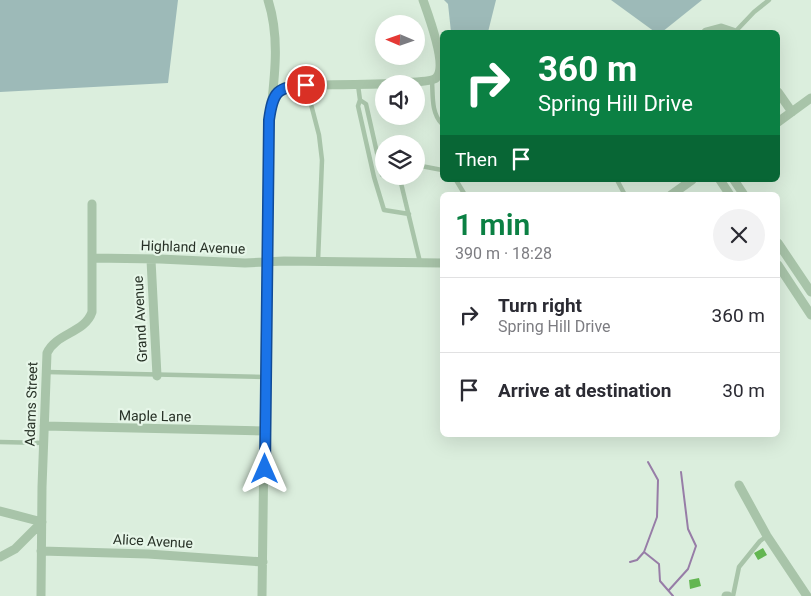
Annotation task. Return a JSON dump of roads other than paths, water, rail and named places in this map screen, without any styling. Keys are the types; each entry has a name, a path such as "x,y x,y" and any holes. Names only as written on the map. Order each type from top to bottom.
{"street":[{"path":"262,596 269,120 274,95 274,28 268,0"},
{"path":"274,95 284,87 433,80 438,76 438,46 423,0"},
{"path":"714,30 721,28 728,30"},
{"path":"780,95 792,112"},
{"path":"780,121 811,98"},
{"path":"675,192 687,182"},
{"name":"Adams Street","path":"42,596 41,551 47,353 58,340 89,320 92,312 92,204"},
{"path":"780,246 811,292"},
{"name":"Highland Avenue","path":"92,258 267,262 440,263"},
{"name":"Grand Avenue","path":"151,260 157,376"},
{"path":"780,268 811,315"},
{"name":"Maple Lane","path":"44,426 265,432"},
{"path":"739,485 767,536 807,596"},
{"path":"0,511 42,522"},
{"path":"0,557 15,549 42,522"},
{"name":"Alice Avenue","path":"41,551 148,554 263,562"}],"lane":[{"path":"736,30 769,0"},
{"path":"433,80 433,106 440,122"},
{"path":"358,84 360,100 358,106 374,177 384,210 409,214"},
{"path":"306,85 319,136 322,160 318,261"},
{"path":"360,100 366,104 375,142"},
{"path":"425,167 440,170"},
{"path":"402,185 420,262"},
{"path":"46,372 265,377"},
{"path":"0,442 44,443"},
{"path":"733,596 739,567 760,541 767,536"}],"waterway":[{"path":"644,552 657,517 658,480 648,462"},
{"path":"669,590 688,569 696,546 688,529 681,472"},
{"path":"630,562 637,560 644,552 659,564 660,581 673,596"}]}
